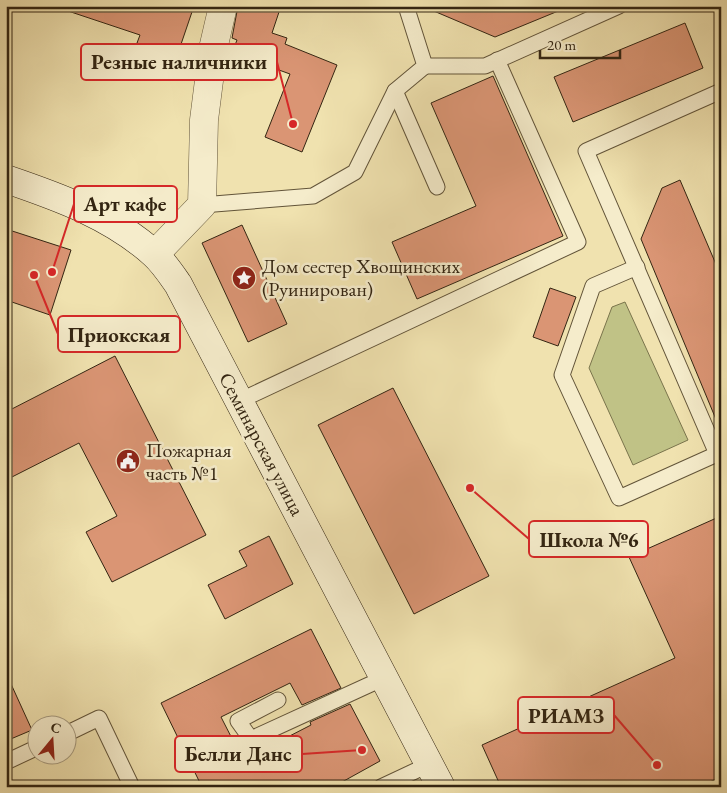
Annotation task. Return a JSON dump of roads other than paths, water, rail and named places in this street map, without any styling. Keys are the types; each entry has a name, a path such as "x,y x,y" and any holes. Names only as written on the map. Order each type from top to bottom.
{"main road":[{"path":"155,254 202,205 204,120 213,49 223,6"},
{"name":"Семинарская улица","path":"6,179 89,210 155,254 178,284 436,776"}],"lane":[{"path":"406,6 425,66"},
{"path":"202,205 313,196 355,172 395,91 425,66 485,66 618,6"},
{"path":"239,401 578,242 497,60"},
{"path":"395,91 437,187"},
{"path":"637,267 593,286 562,375 619,498 719,453 586,151 721,91"},
{"path":"278,700 238,721 251,739 384,678"},
{"path":"78,728 99,718 132,787"},
{"path":"6,762 28,752"},
{"path":"381,787 436,776"}],"place":[{"name":"Резные наличники","path":"293,124"},
{"name":"Арт кафе","path":"52,272"},
{"name":"Приокская","path":"34,275"},
{"name":"Дом сестер Хвощинских (Руинирован)","path":"244,278"},
{"name":"Пожарная часть №1","path":"128,461"},
{"name":"Школа №6","path":"470,488"},
{"name":"Белли Данс","path":"362,750"},
{"name":"РИАМЗ","path":"657,765"}]}
